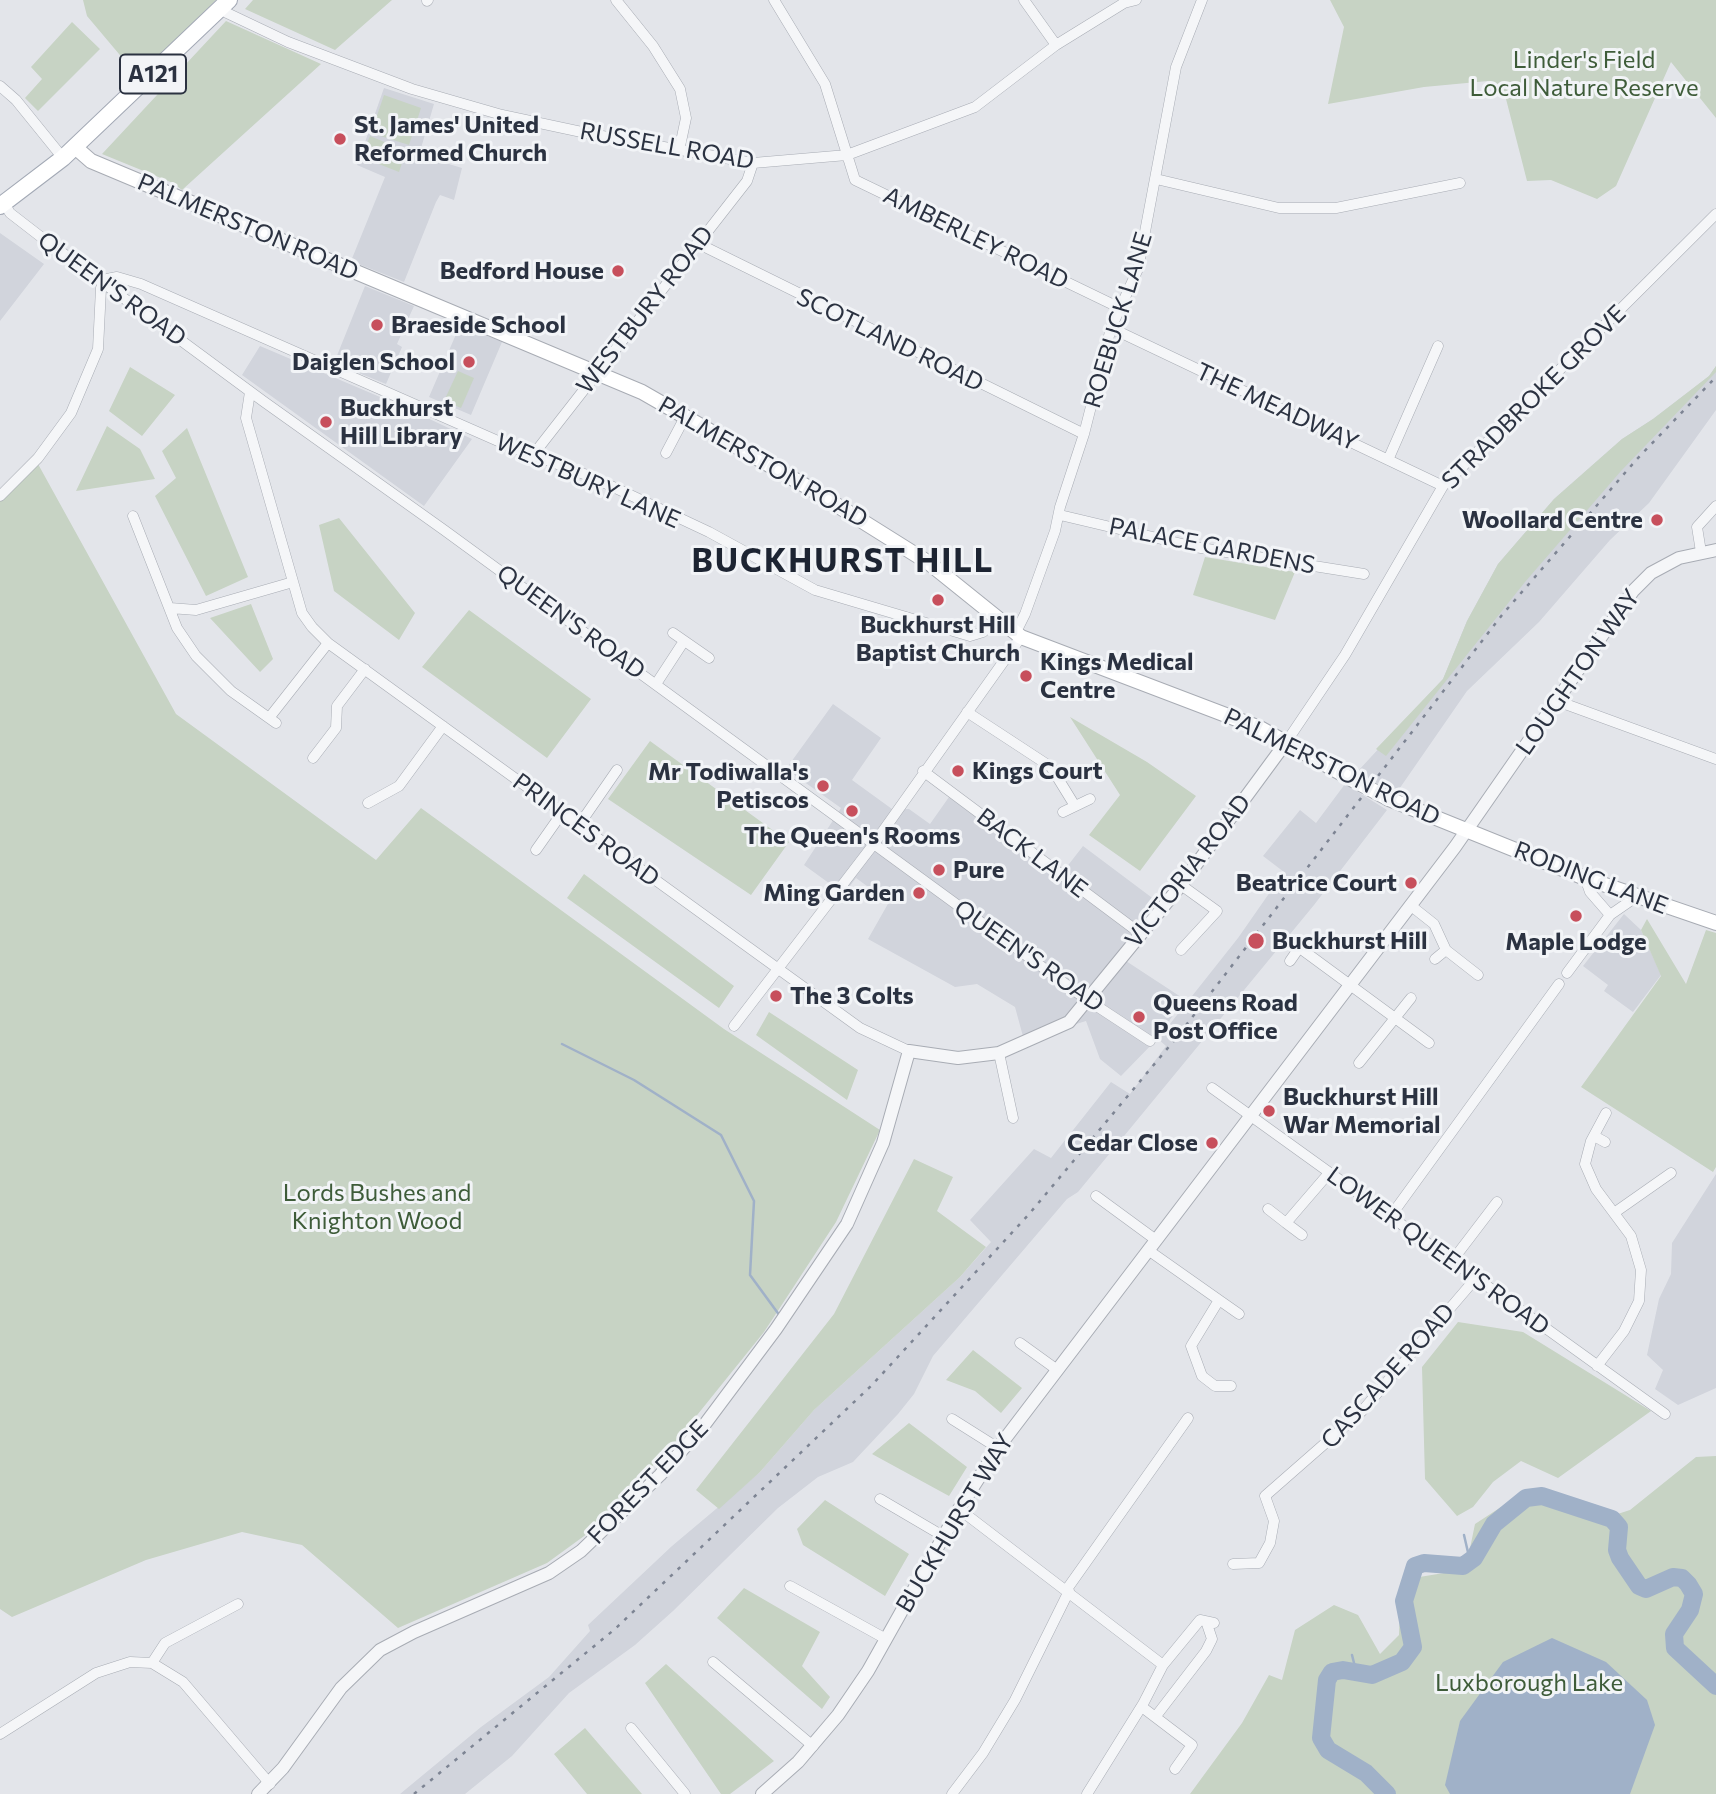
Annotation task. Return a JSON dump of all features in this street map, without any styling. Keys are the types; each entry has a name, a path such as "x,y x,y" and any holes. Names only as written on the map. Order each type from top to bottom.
{"main road":[{"name":"A121","path":"2,205 75,147 223,2"},
{"name":"PALMERSTON ROAD","path":"75,147 91,161 597,371 686,415 929,563 1018,636 1287,741 1389,799 1467,830"},
{"name":"RODING LANE","path":"1467,830 1585,878 1716,923"}],"street":[{"path":"616,0 653,46 680,89 686,118 680,151"},
{"name":"AMBERLEY ROAD","path":"774,0 825,84 855,180 1120,308"},
{"path":"1024,0 1056,45"},
{"name":"RUSSELL ROAD","path":"223,2 227,13 288,42 412,89 502,114 680,151 753,163 847,156 975,107 1056,45 1124,3 1136,0"},
{"name":"ROEBUCK LANE","path":"734,1026 873,845 1018,636 1060,515 1059,507 1084,434 1111,328 1138,270 1176,67 1202,0"},
{"path":"0,86 16,100 63,158"},
{"name":"WESTBURY ROAD","path":"533,454 747,181 753,163"},
{"path":"1156,179 1279,208 1336,208 1460,183"},
{"name":"QUEEN'S ROAD","path":"2,205 250,392 656,684 1086,999 1145,1038"},
{"name":"STRADBROKE GROVE","path":"1287,741 1345,655 1443,485 1716,214"},
{"name":"SCOTLAND ROAD","path":"697,243 1084,434"},
{"name":"WESTBURY LANE","path":"104,284 117,277 141,284 592,477 709,532 815,590 970,636 983,632 996,620"},
{"path":"0,496 38,458 71,413 98,348 99,296 104,284"},
{"name":"THE MEADWAY","path":"1111,328 1443,485"},
{"path":"1388,460 1438,346"},
{"name":"PRINCES ROAD","path":"250,392 246,418 302,613 328,643 562,813 860,1028 909,1051 958,1058 999,1053 1069,1022 1086,999"},
{"path":"666,453 686,415"},
{"path":"1701,552 1697,527 1716,506"},
{"name":"PALACE GARDENS","path":"1060,515 1195,547 1364,575"},
{"path":"133,516 177,628 210,673 272,720 328,643"},
{"name":"LOUGHTON WAY","path":"1349,985 1467,830 1633,591 1651,573 1679,558 1716,550"},
{"path":"170,608 196,610 293,582"},
{"path":"673,633 709,658"},
{"path":"656,684 684,640"},
{"path":"313,758 336,728 337,706 365,669"},
{"path":"1556,701 1716,759"},
{"path":"967,712 1051,767 1074,806"},
{"path":"368,803 399,786 443,726"},
{"name":"VICTORIA ROAD","path":"1086,999 1181,885 1287,741"},
{"path":"579,825 617,770"},
{"name":"BACK LANE","path":"923,771 1141,934"},
{"path":"1063,812 1090,799"},
{"path":"536,850 562,813"},
{"path":"1585,878 1590,892 1610,915"},
{"path":"1181,885 1217,911 1181,950"},
{"path":"1567,973 1610,915 1636,897"},
{"path":"1410,905 1434,924 1446,950 1478,975"},
{"path":"1290,961 1296,945 1429,1043"},
{"path":"1435,960 1446,950"},
{"path":"1390,1217 1559,984"},
{"name":"BUCKHURST WAY","path":"762,1794 813,1746 855,1691 959,1508 998,1448 1349,985"},
{"path":"1359,1063 1411,998"},
{"name":"FOREST EDGE","path":"257,1794 270,1784 341,1688 380,1650 414,1632 549,1573 581,1551 660,1475 705,1424 776,1329 847,1224 883,1143 909,1051"},
{"path":"999,1053 1013,1118"},
{"name":"LOWER QUEEN'S ROAD","path":"1212,1088 1665,1414"},
{"path":"1597,1366 1624,1331 1639,1301 1641,1270 1631,1236 1596,1189 1585,1164 1594,1136 1606,1113"},
{"path":"1594,1136 1605,1142"},
{"path":"1286,1223 1329,1172"},
{"path":"1614,1213 1671,1173"},
{"path":"1096,1196 1152,1245 1239,1314"},
{"path":"1451,1261 1497,1202"},
{"path":"1268,1209 1302,1235"},
{"name":"CASCADE ROAD","path":"1233,1564 1259,1563 1270,1543 1274,1521 1265,1496 1330,1443 1362,1411 1476,1278"},
{"path":"1219,1300 1191,1346 1202,1376 1215,1386 1231,1386"},
{"path":"1020,1343 1056,1369"},
{"path":"952,1794 983,1754 1015,1700 1068,1590 1188,1418"},
{"path":"952,1419 998,1448"},
{"path":"880,1499 943,1536"},
{"path":"959,1508 1163,1665"},
{"path":"790,1586 886,1639"},
{"path":"152,1663 165,1643 238,1604"},
{"path":"1087,1794 1142,1707 1163,1665 1200,1620 1210,1623 1212,1639 1206,1651 1156,1716"},
{"path":"0,1734 96,1673 131,1662 152,1663 183,1682 270,1784"},
{"path":"713,1662 813,1746"},
{"path":"1142,1707 1192,1745 1175,1769"},
{"path":"631,1728 685,1794"}],"shaded area":[{"path":"384,88 434,104 419,155 462,168 454,200 440,195 436,202 404,282 351,261 385,177 357,165"},
{"path":"0,233 44,264 0,321"},
{"name":"Braeside School","path":"365,286 414,306 397,344 402,347 386,384 334,363"},
{"name":"Daiglen School","path":"460,325 502,342 471,415 429,397"},
{"path":"260,346 472,439 424,506 242,375"},
{"path":"1716,366 1716,410 1649,503 1610,540 1539,622 1467,691 1395,795 1358,771 1443,679 1467,621 1498,564 1554,499 1622,439 1709,376"},
{"path":"833,704 881,738 852,780 892,809 909,809 930,824 949,797 1059,877 1083,846 1167,909 1126,961 1184,999 1157,1039 1121,1076 1100,1059 1086,1021 1024,1040 1015,1007 977,984 955,987 868,939 889,902 856,878 844,894 804,865 841,808 786,769"},
{"path":"1345,784 1387,810 1314,905 1078,1192 1067,1199 933,1356 914,1394 898,1414 853,1462 818,1477 778,1508 673,1611 635,1645 569,1693 512,1756 465,1794 400,1794 481,1727 549,1677 590,1631 588,1625 672,1546 760,1472 814,1410 960,1277 991,1242 970,1220 1034,1149 1051,1158 1111,1082 1130,1094 1166,1046 1158,1039 1238,938 1284,872 1263,856 1300,810 1316,823"},
{"path":"1624,914 1641,930 1661,975 1633,1012 1604,991 1608,985 1583,966"},
{"path":"1716,1174 1716,1388 1678,1405 1655,1389 1663,1370 1647,1355 1659,1299 1671,1274 1672,1243"}],"green space":[{"path":"83,0 216,0 153,62 135,73 87,16"},
{"path":"253,0 392,0 335,50 245,9"},
{"name":"Linder's Field Local Nature Reserve","path":"1330,0 1716,0 1716,118 1671,62 1616,186 1597,199 1551,180 1527,181 1506,99 1488,81 1424,87 1328,104 1344,27"},
{"path":"226,21 321,64 182,190 173,183 102,154"},
{"path":"72,22 100,49 38,111 25,98 42,79 31,67"},
{"path":"384,95 421,108 409,145 371,133"},
{"path":"370,136 406,151 399,172 361,157"},
{"path":"1716,366 1716,372 1621,471 1525,582 1386,756 1376,749 1443,679 1467,621 1498,564 1554,499 1622,439 1709,376"},
{"path":"130,367 175,395 142,436 109,411"},
{"path":"458,371 474,378 461,408 444,401"},
{"path":"107,426 140,449 155,479 76,491"},
{"path":"187,428 248,577 206,596 155,496 176,478 162,451"},
{"name":"Lords Bushes and Knighton Wood","path":"38,464 176,714 376,860 421,808 724,1029 880,1130 836,1222 764,1332 677,1440 591,1531 547,1563 398,1628 302,1545 242,1532 146,1560 12,1617 0,1609 0,500"},
{"path":"339,518 415,613 399,640 334,591 319,525"},
{"path":"1205,557 1295,572 1275,620 1193,595"},
{"path":"251,604 273,659 260,672 210,618"},
{"path":"469,610 591,699 547,758 422,667"},
{"path":"1070,717 1147,762 1196,796 1140,871 1089,835 1120,795"},
{"path":"650,741 789,842 751,895 608,799"},
{"path":"584,874 734,986 719,1008 567,898"},
{"path":"1647,919 1686,984 1706,930 1716,933 1716,1167 1713,1172 1581,1087 1661,976 1641,930"},
{"path":"769,1012 858,1070 847,1100 756,1035"},
{"path":"914,1159 953,1177 937,1211 986,1247 960,1277 814,1410 760,1472 719,1509 696,1490 834,1314"},
{"path":"1458,1322 1523,1332 1651,1411 1558,1478 1521,1461 1493,1482 1473,1507 1457,1516 1425,1479 1422,1367"},
{"path":"973,1350 1022,1388 1001,1413 975,1391 946,1380"},
{"path":"909,1423 967,1467 949,1496 872,1454"},
{"name":"Luxborough Lake","path":"1716,1456 1716,1794 1190,1794 1242,1723 1269,1675 1282,1680 1295,1630 1334,1605 1358,1615 1380,1654 1399,1635 1401,1580 1450,1572 1468,1558 1475,1524 1501,1507 1534,1497 1599,1520 1630,1510 1696,1457"},
{"path":"825,1500 909,1554 885,1596 803,1545 797,1529"},
{"path":"744,1588 820,1632 802,1666 830,1697 822,1709 717,1618"},
{"path":"666,1664 774,1761 730,1794 721,1794 645,1683"},
{"path":"585,1728 642,1794 587,1794 554,1754"}],"water":[{"name":"Luxborough Lake","path":"1552,1638 1606,1662 1647,1700 1655,1725 1630,1794 1450,1794 1445,1785 1460,1721 1503,1662"}],"waterway":[{"path":"562,1044 634,1080 721,1135 754,1201 750,1275 780,1316"},
{"path":"1387,1794 1366,1773 1328,1750 1321,1738 1327,1680 1332,1672 1343,1670 1372,1675 1402,1662 1413,1647 1404,1601 1415,1566 1424,1563 1463,1566 1474,1558 1494,1524 1526,1498 1542,1496 1612,1519 1619,1527 1617,1550 1620,1558 1639,1586 1646,1589 1673,1577 1682,1578 1694,1594 1690,1610 1674,1634 1675,1648 1716,1686"},
{"path":"1464,1535 1470,1561"},
{"path":"1352,1655 1357,1675"}],"railway":[{"path":"414,1794 615,1629 872,1385 1030,1213 1177,1037 1502,615 1637,459 1716,377"}],"place":[{"name":"St. James' United Reformed Church","path":"340,139"},
{"name":"Bedford House","path":"618,271"},
{"name":"Braeside School","path":"377,325"},
{"name":"Daiglen School","path":"469,362"},
{"name":"Buckhurst Hill Library","path":"326,422"},
{"name":"Woollard Centre","path":"1657,520"},
{"name":"Buckhurst Hill Baptist Church","path":"938,600"},
{"name":"Kings Medical Centre","path":"1026,676"},
{"name":"Kings Court","path":"958,771"},
{"name":"Mr Todiwalla's Petiscos","path":"823,786"},
{"name":"The Queen's Rooms","path":"852,811"},
{"name":"Pure","path":"939,870"},
{"name":"Beatrice Court","path":"1411,883"},
{"name":"Ming Garden","path":"919,893"},
{"name":"Maple Lodge","path":"1576,916"},
{"name":"Buckhurst Hill","path":"1256,941"},
{"name":"The 3 Colts","path":"776,996"},
{"name":"Queens Road Post Office","path":"1139,1017"},
{"name":"Buckhurst Hill War Memorial","path":"1269,1111"},
{"name":"Cedar Close","path":"1212,1143"}],"district":[{"name":"BUCKHURST HILL","path":"843,561"}]}
